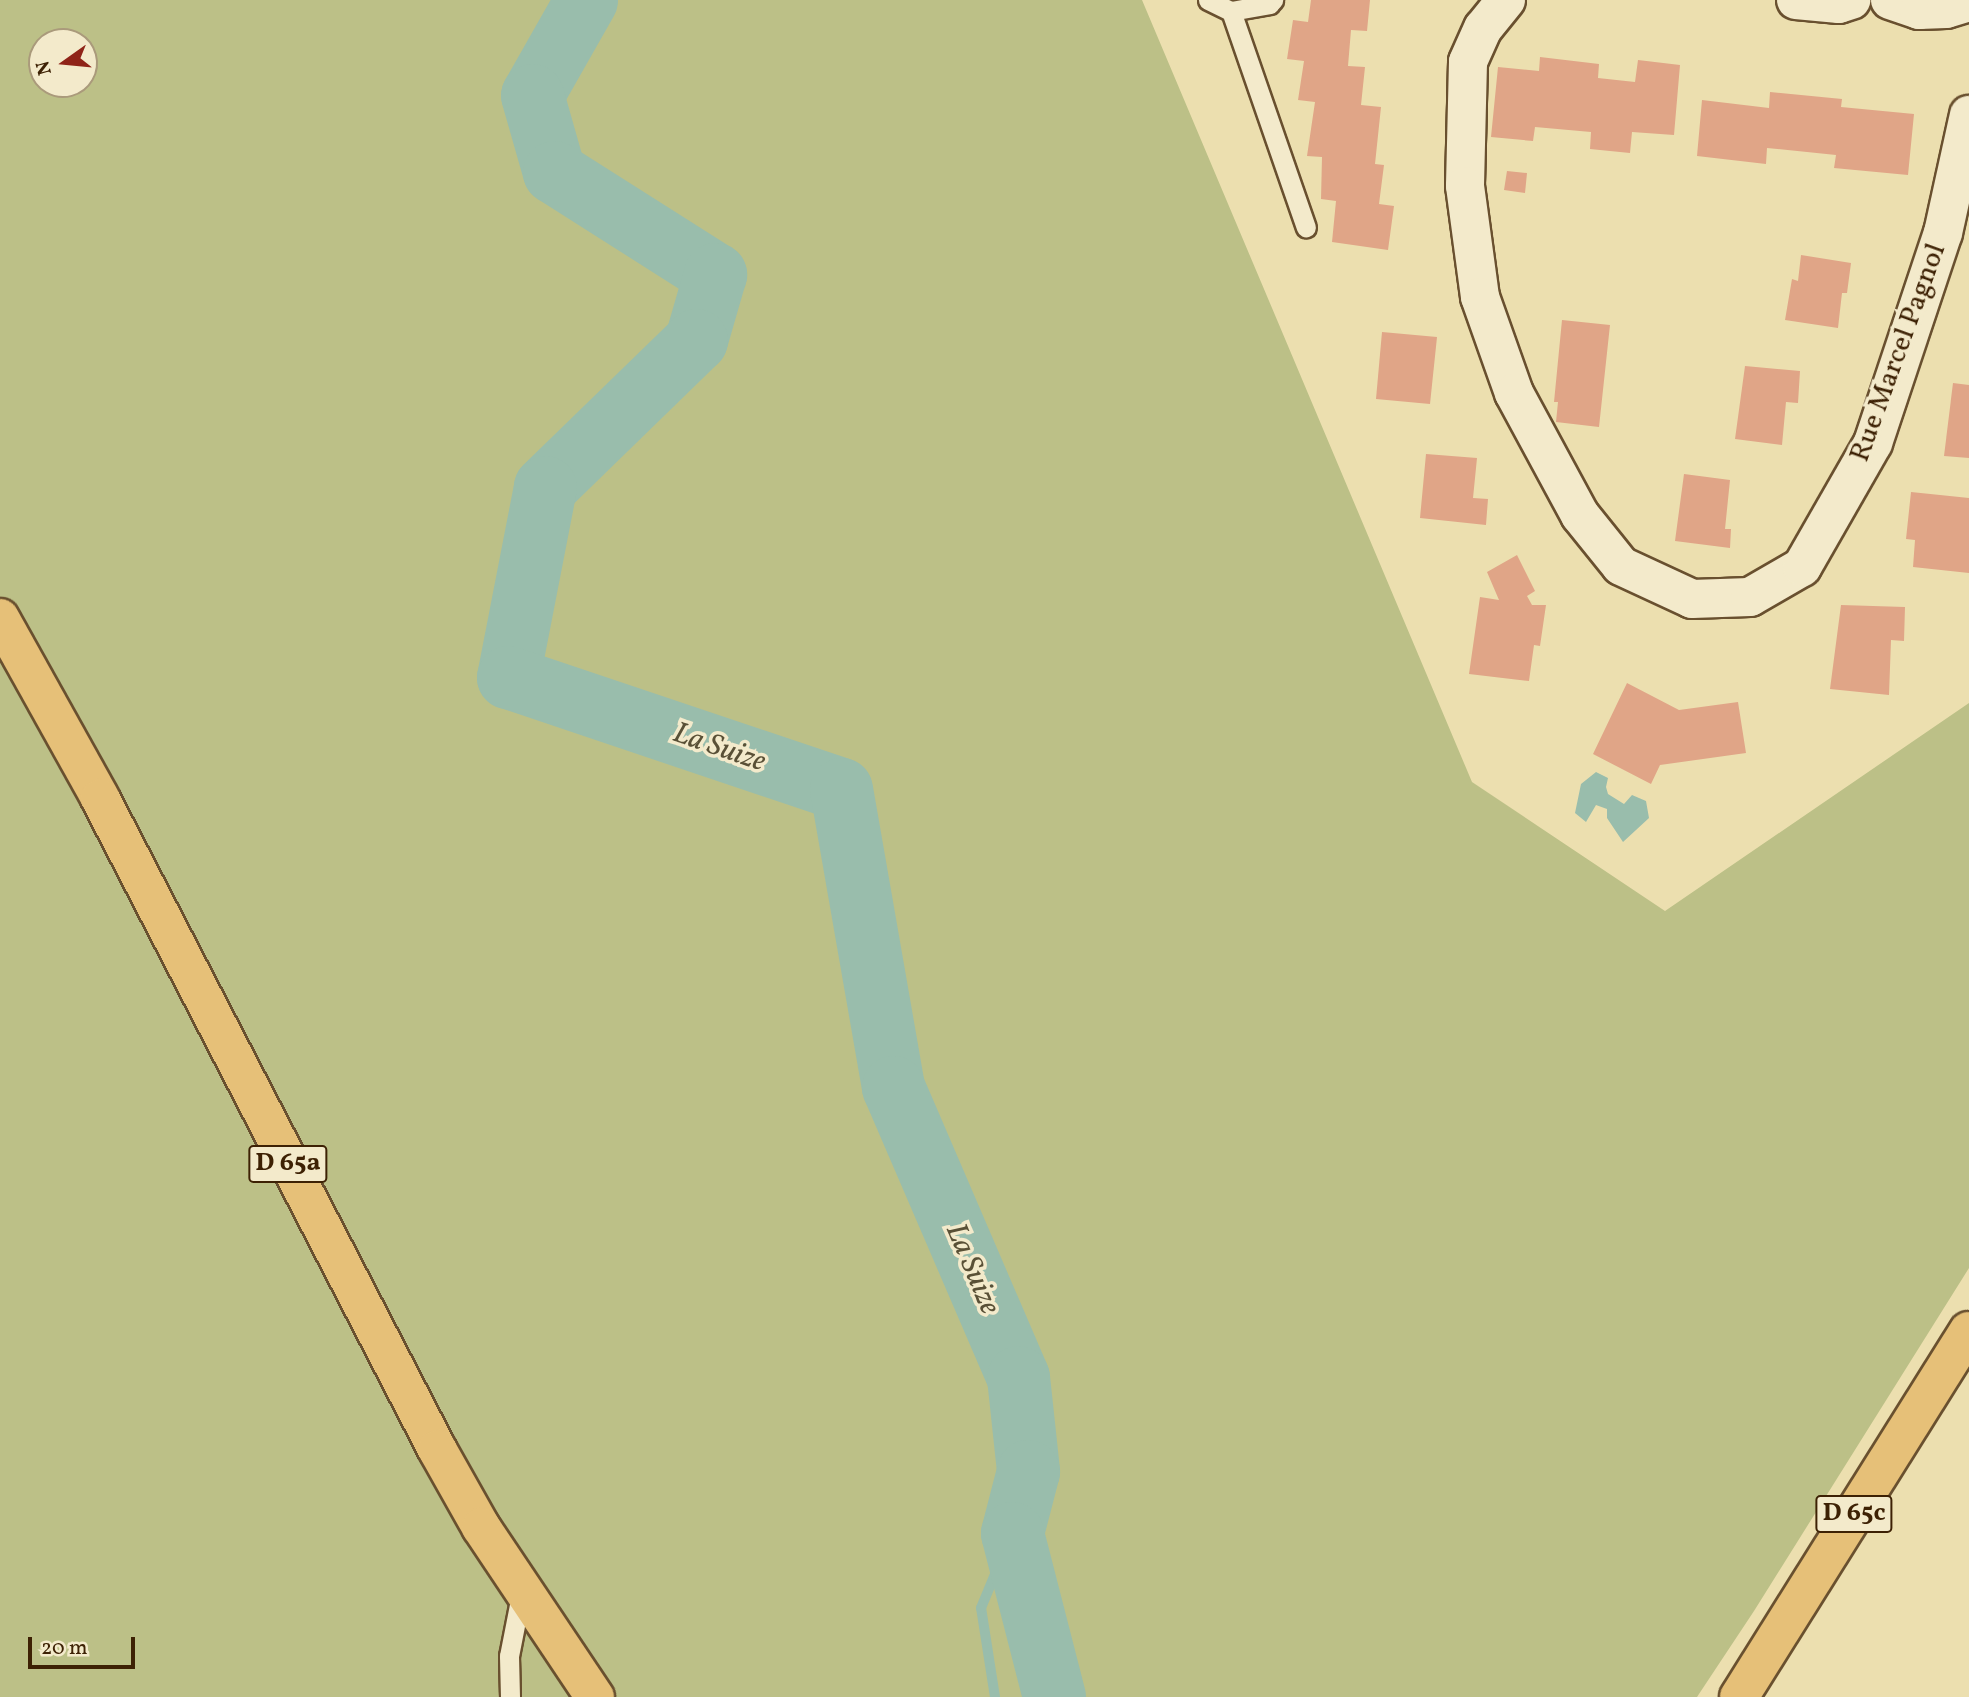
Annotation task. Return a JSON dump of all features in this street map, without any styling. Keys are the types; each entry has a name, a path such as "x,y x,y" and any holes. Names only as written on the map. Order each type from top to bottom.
{"main road":[{"name":"D 65a","path":"0,618 100,798 437,1449 481,1527 596,1697"},
{"name":"D 65c","path":"1738,1697 1969,1331"}],"street":[{"name":"Rue Marcel Pagnol","path":"1505,0 1483,28 1468,62 1465,186 1480,298 1514,393 1580,515 1621,566 1692,599 1750,597 1802,568 1873,443 1943,233 1969,115"},
{"path":"1796,0 1839,4 1851,0"},
{"path":"1890,0 1919,10 1968,8"}],"lane":[{"path":"1208,0 1231,11 1269,4 1273,0"},
{"path":"1231,11 1306,227"},
{"path":"510,1697 509,1656 522,1589"}],"green space":[{"path":"0,0 1142,0 1472,782 1665,911 1969,703 1969,1268 1697,1697 0,1697"}],"shaded area":[{"path":"1596,772 1608,778 1608,794 1624,804 1632,795 1646,801 1649,818 1623,842 1607,818 1607,809 1596,805 1586,822 1575,813 1581,784"}],"building":[{"path":"1311,0 1370,0 1367,31 1351,30 1348,66 1365,67 1361,105 1381,107 1375,164 1384,165 1379,204 1394,206 1388,250 1332,242 1336,201 1321,199 1322,157 1307,156 1315,102 1298,100 1304,61 1287,59 1293,20 1308,22"},
{"path":"1540,57 1599,64 1598,78 1635,82 1638,60 1680,65 1674,135 1632,132 1630,153 1590,149 1591,132 1535,127 1533,141 1491,137 1498,67 1539,71"},
{"path":"1770,92 1842,99 1841,107 1914,114 1908,175 1834,168 1836,155 1767,148 1766,164 1697,156 1702,100 1769,108"},
{"path":"1507,171 1527,173 1525,193 1504,190"},
{"path":"1801,255 1851,263 1847,293 1842,293 1838,328 1785,320 1792,279 1798,281"},
{"path":"1562,320 1610,325 1599,427 1556,422 1558,402 1554,402"},
{"path":"1382,332 1437,337 1430,404 1376,399"},
{"path":"1745,366 1800,371 1798,403 1786,402 1782,445 1735,439"},
{"path":"1953,383 1969,385 1969,458 1944,456"},
{"path":"1426,454 1477,458 1473,498 1488,499 1486,525 1420,518"},
{"path":"1684,474 1730,480 1725,529 1731,529 1730,548 1675,541"},
{"path":"1911,492 1969,498 1969,573 1913,567 1915,540 1906,539"},
{"path":"1517,555 1535,591 1527,596 1532,605 1546,605 1540,646 1534,645 1529,681 1469,674 1480,597 1499,600 1487,572"},
{"path":"1841,605 1905,607 1904,641 1891,640 1889,695 1830,689"},
{"path":"1627,683 1679,710 1738,702 1746,753 1660,765 1651,784 1593,754"}],"waterway":[{"name":"La Suize","path":"586,0 532,95 554,172 715,274 696,340 545,487 508,677 841,789 893,1087 1018,1377 1028,1471 1012,1533 1054,1697"},
{"path":"995,1697 981,1608 1012,1533"}]}
